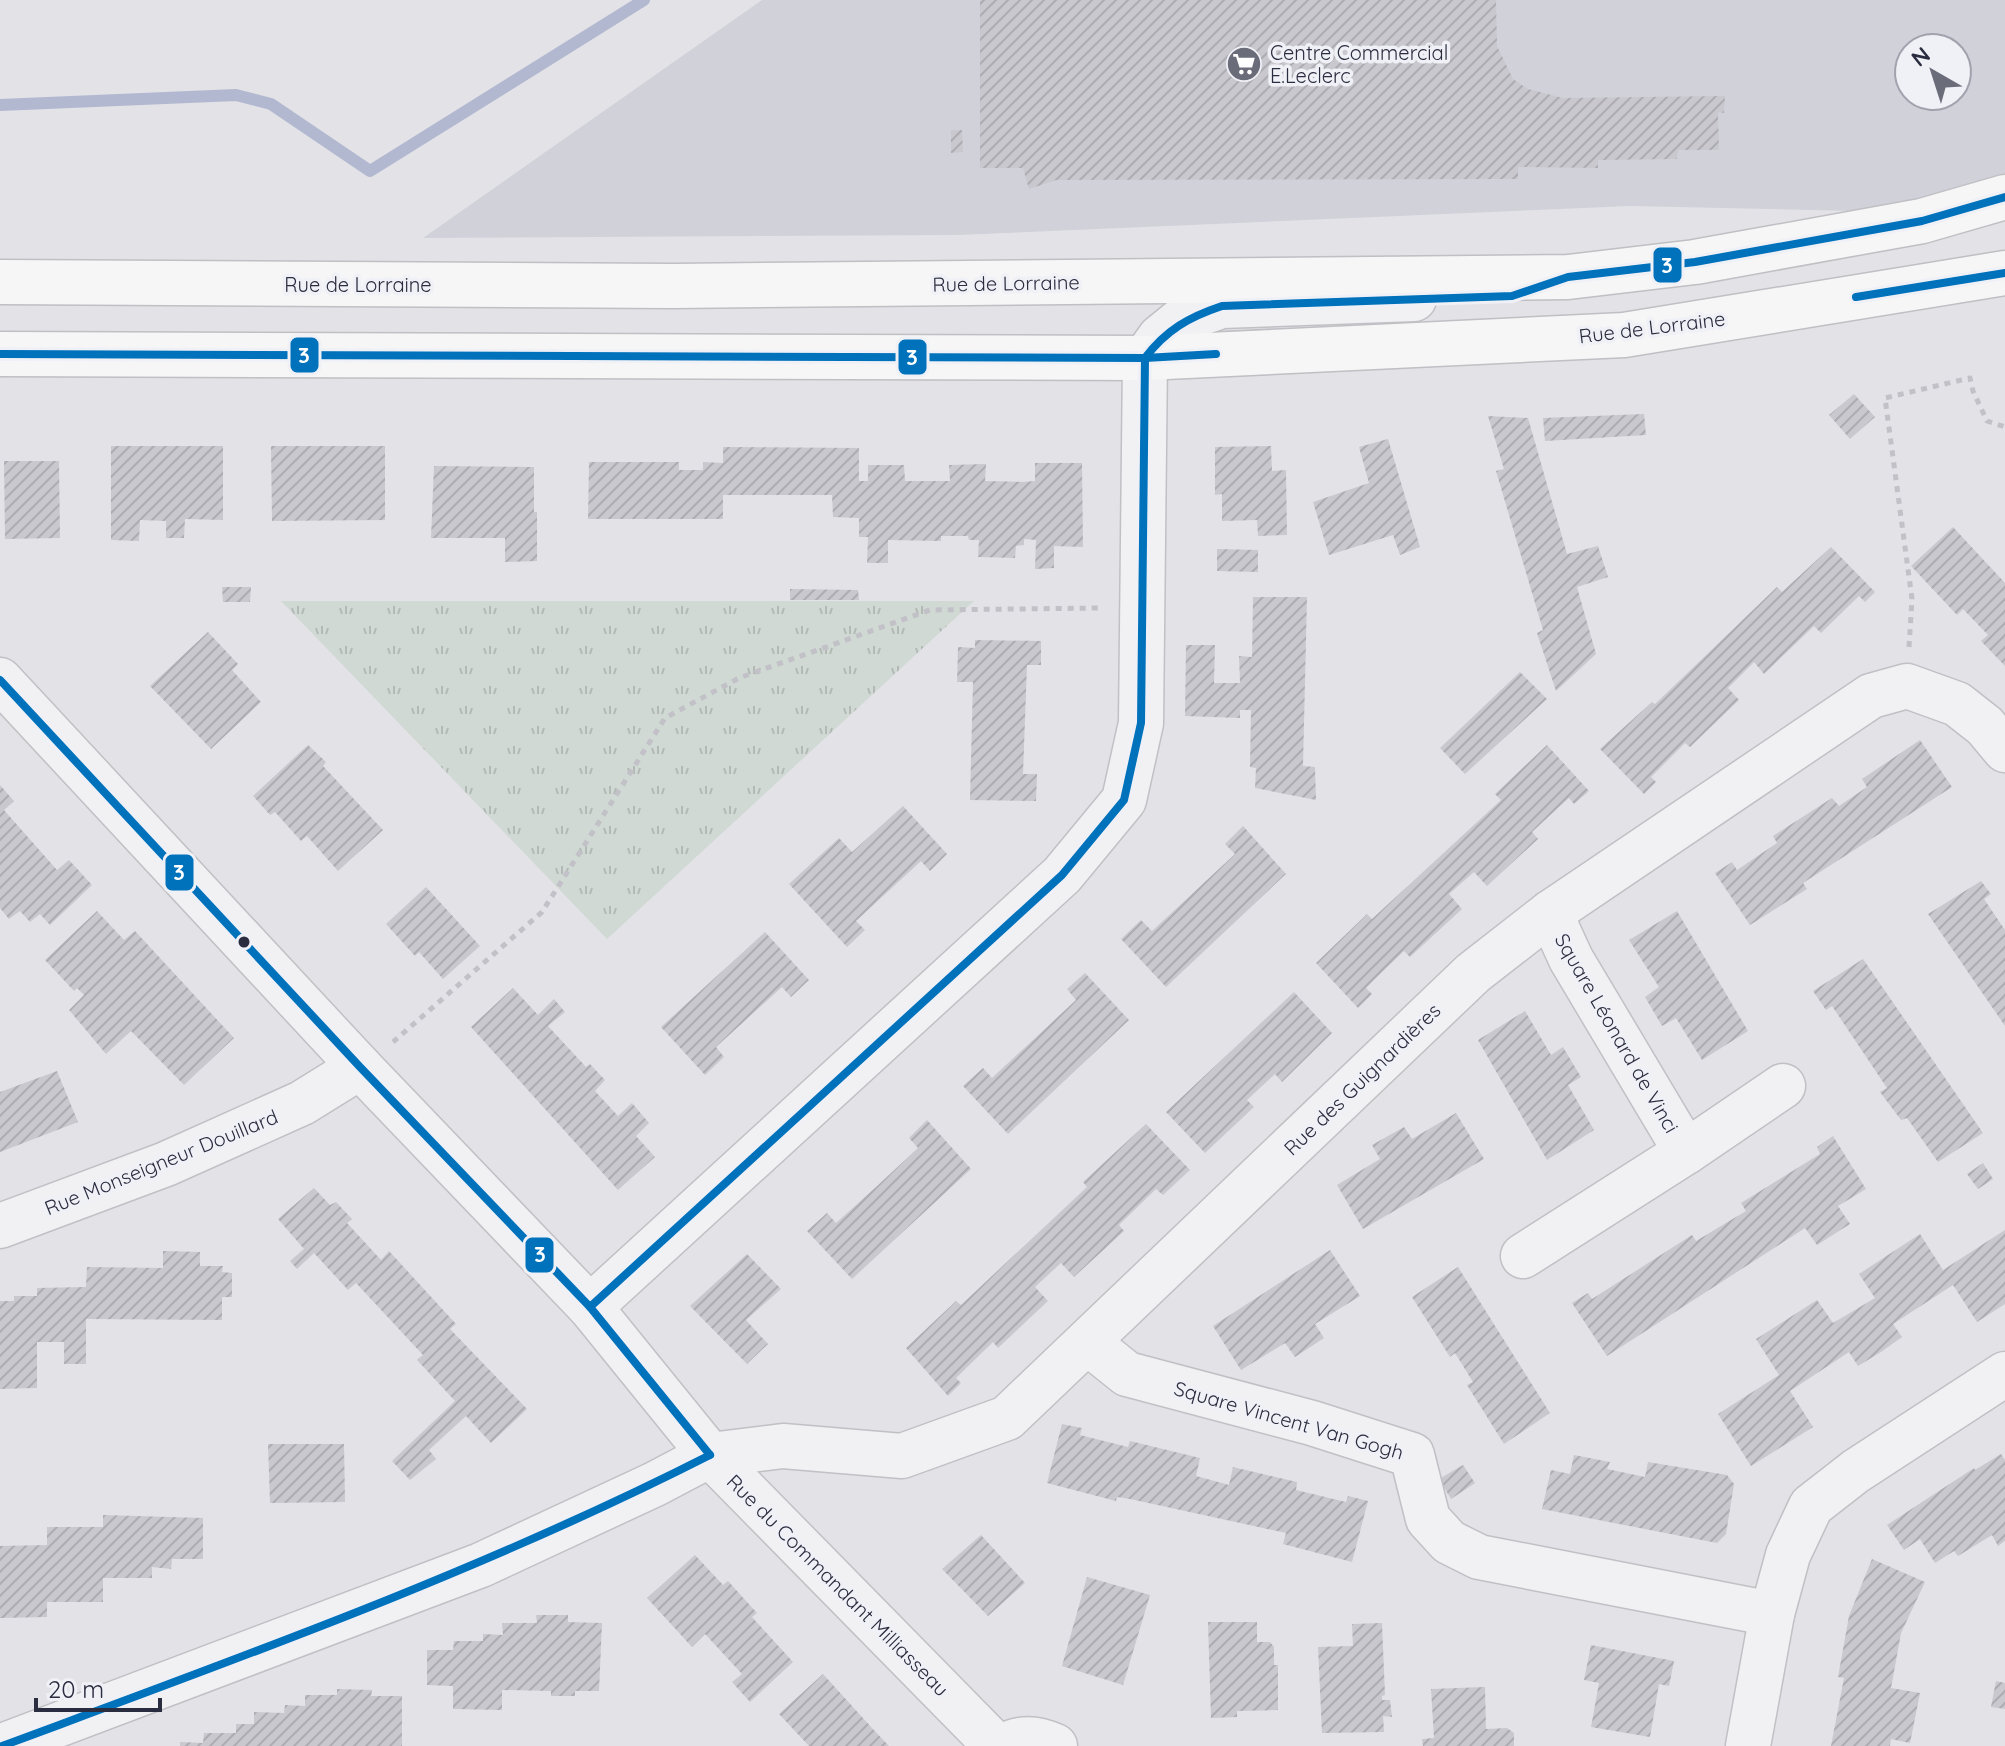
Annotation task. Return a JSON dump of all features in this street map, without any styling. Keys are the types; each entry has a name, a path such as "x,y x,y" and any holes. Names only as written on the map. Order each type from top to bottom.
{"main road":[{"name":"Rue de Lorraine","path":"0,282 673,286 1568,277 1695,262 1862,232 1922,221 2005,197"},
{"name":"Rue de Lorraine","path":"0,354 1145,358 1624,335 2005,273"}],"street":[{"path":"590,1307 1062,875 1124,800 1141,723 1145,358 1160,337 1181,320 1222,306 1512,296 1568,277"},
{"name":"Rue du Commandant Milliasseau","path":"0,680 360,1067 590,1307 710,1455 996,1746"},
{"path":"1907,686 1957,704 1985,726 2005,750"},
{"name":"Rue des Guignardières","path":"710,1455 783,1446 902,1456 1007,1418 1473,973 1550,913 1871,696 1907,686"},
{"name":"Square Léonard de Vinci","path":"1550,913 1571,959 1686,1152"},
{"name":"Rue Monseigneur Douillard","path":"0,1226 166,1164 302,1103 360,1067"},
{"name":"Square Léonard de Vinci","path":"1523,1256 1783,1086"},
{"name":"Square Vincent Van Gogh","path":"1087,1342 1127,1374 1312,1423 1412,1455 1428,1519 1449,1542 1479,1557 1772,1614"},
{"path":"1748,1746 1772,1614 1788,1555 1811,1506 1856,1471 2005,1374"},
{"path":"2,1746 481,1565 710,1455"},
{"path":"1004,1746 1012,1741 1040,1739 1055,1746"}],"path":[{"path":"1907,686 1912,599 1885,398 1970,378 1987,421 2005,427"},
{"path":"360,1067 417,1024 542,912 665,718 739,678 930,610 1141,608"}],"shaded area":[{"path":"762,0 2005,0 2005,211 1943,213 1630,206 958,235 423,238"}],"green space":[{"path":"281,601 974,601 607,939"}],"building":[{"name":"Centre Commercial E.Leclerc","path":"980,0 1496,0 1497,46 1513,79 1528,89 1563,98 1725,96 1724,113 1718,112 1719,150 1678,150 1677,159 1598,160 1598,168 1518,167 1518,179 1056,180 1029,189 1023,168 980,168"},
{"path":"951,130 962,130 963,152 951,153"},
{"path":"1854,394 1875,417 1850,439 1829,415"},
{"path":"1644,414 1646,435 1545,441 1543,418"},
{"path":"1488,416 1528,418 1567,554 1598,546 1608,577 1577,587 1596,654 1556,691 1537,633 1543,630 1496,471 1504,469"},
{"path":"1388,439 1420,547 1400,555 1393,535 1329,555 1313,502 1369,483 1359,447"},
{"path":"111,446 223,446 223,520 185,519 184,538 166,538 166,521 140,520 139,541 111,540"},
{"path":"271,446 385,446 385,520 272,521"},
{"path":"1271,446 1272,471 1286,470 1287,535 1258,536 1257,520 1222,521 1222,494 1215,495 1215,447"},
{"path":"723,447 859,448 859,481 868,481 868,465 904,465 905,481 950,481 949,465 986,464 985,481 1024,482 1035,481 1035,463 1082,463 1083,547 1054,546 1054,568 1035,569 1036,540 1024,539 1024,545 1016,546 1015,558 978,557 979,540 969,540 968,536 941,536 941,541 888,540 888,563 867,563 868,537 859,537 859,518 833,517 832,495 723,495 723,519 588,519 589,462 679,462 679,470 703,470 703,462 723,463"},
{"path":"4,461 59,461 60,538 5,539"},
{"path":"434,466 534,467 537,561 505,562 505,538 431,538"},
{"path":"1953,527 2005,583 2005,666 1981,641 1988,635 1963,609 1957,615 1911,566"},
{"path":"1831,547 1875,592 1865,602 1859,596 1821,633 1814,626 1764,674 1754,662 1728,688 1739,700 1690,747 1685,743 1651,777 1656,782 1644,794 1600,749 1652,702 1655,704 1777,587 1782,592"},
{"path":"1217,549 1258,550 1258,572 1217,571"},
{"path":"222,587 251,587 250,602 223,602"},
{"path":"790,589 858,590 859,600 790,600"},
{"path":"1253,597 1307,597 1303,766 1315,767 1316,800 1255,788 1256,768 1250,767 1251,710 1240,710 1240,718 1185,716 1186,645 1215,645 1214,683 1240,683 1239,656 1252,657"},
{"path":"208,632 238,664 232,670 261,702 211,749 150,686"},
{"path":"975,640 1041,641 1041,665 1027,665 1023,774 1037,774 1036,801 970,800 973,682 957,682 958,647 975,648"},
{"path":"1520,672 1547,699 1465,774 1440,748"},
{"path":"1920,740 1952,787 1803,883 1807,889 1750,925 1715,873 1732,862 1737,870 1777,843 1773,836 1832,798 1839,806 1867,787 1862,779"},
{"path":"308,745 326,762 323,766 383,830 338,871 307,836 301,841 275,812 270,815 253,796"},
{"path":"1547,745 1589,791 1574,804 1569,798 1532,832 1538,839 1487,886 1474,872 1449,894 1462,909 1410,957 1404,951 1366,988 1372,994 1358,1008 1316,963 1367,914 1372,919 1501,800 1495,794"},
{"path":"0,785 14,801 4,810 57,870 69,860 92,885 50,925 40,914 30,922 20,911 9,919 0,908"},
{"path":"903,806 947,854 930,871 921,861 856,921 865,930 847,947 789,884 839,838 852,852"},
{"path":"1243,826 1286,874 1166,987 1121,939 1141,920 1152,931 1235,854 1225,844"},
{"path":"1981,881 1991,894 1984,899 2005,930 2005,1026 1928,914"},
{"path":"426,887 480,946 443,979 419,952 415,956 386,924"},
{"path":"97,911 124,940 135,931 234,1038 184,1085 131,1031 106,1054 69,1010 84,995 77,988 74,991 45,960"},
{"path":"1677,911 1748,1031 1702,1060 1676,1018 1662,1026 1645,997 1659,987 1629,940"},
{"path":"765,932 809,980 791,997 782,987 716,1047 724,1057 705,1075 661,1027"},
{"path":"1863,959 1983,1133 1938,1162 1907,1118 1901,1120 1880,1092 1887,1088 1832,1006 1826,1010 1813,991"},
{"path":"1085,973 1129,1020 1008,1134 963,1086 983,1068 992,1078 1076,1000 1067,989"},
{"path":"513,988 538,1015 554,999 565,1012 548,1026 586,1067 590,1064 605,1080 595,1091 618,1116 632,1103 649,1123 636,1136 655,1157 618,1190 471,1027"},
{"path":"1294,992 1332,1033 1282,1082 1275,1074 1247,1100 1254,1107 1205,1153 1166,1112"},
{"path":"1525,1011 1551,1055 1563,1047 1581,1077 1568,1085 1594,1130 1547,1160 1478,1040"},
{"path":"57,1071 78,1122 0,1152 0,1092"},
{"path":"1456,1113 1484,1159 1363,1229 1337,1185 1380,1159 1372,1145 1404,1127 1412,1139"},
{"path":"927,1120 971,1169 852,1279 807,1231 827,1213 836,1223 876,1187 918,1148 909,1138"},
{"path":"1146,1124 1190,1170 1163,1195 1156,1189 1119,1225 1124,1231 1074,1277 1061,1263 1035,1287 1048,1301 998,1348 993,1342 956,1378 961,1383 948,1396 906,1348 956,1301 961,1305 1087,1187 1083,1182"},
{"path":"1833,1136 1866,1189 1838,1206 1850,1224 1817,1245 1805,1228 1607,1356 1572,1303 1588,1293 1592,1299 1692,1235 1696,1241 1746,1211 1741,1203 1820,1154 1817,1147"},
{"path":"1983,1163 1993,1179 1978,1189 1967,1174"},
{"path":"314,1188 330,1205 336,1202 352,1219 347,1223 381,1260 389,1251 456,1324 450,1329 527,1409 491,1443 466,1416 429,1450 436,1459 410,1480 392,1461 455,1401 417,1360 423,1355 356,1283 348,1290 314,1253 297,1269 290,1261 304,1249 278,1219"},
{"path":"2005,1230 2005,1304 1977,1322 1953,1285 1893,1324 1902,1337 1881,1352 1858,1366 1849,1352 1790,1391 1813,1427 1751,1466 1718,1414 1779,1375 1756,1339 1817,1300 1833,1323 1875,1298 1859,1274 1920,1234 1943,1270"},
{"path":"1330,1250 1360,1296 1315,1324 1324,1338 1295,1357 1285,1343 1241,1370 1213,1326"},
{"path":"163,1251 200,1252 200,1266 223,1266 222,1272 232,1273 232,1297 222,1297 222,1320 86,1319 86,1364 64,1364 64,1342 37,1342 37,1388 0,1389 0,1301 14,1301 14,1296 37,1296 37,1288 86,1287 87,1267 163,1268"},
{"path":"747,1254 781,1289 746,1320 768,1344 747,1364 690,1306"},
{"path":"1458,1267 1550,1413 1504,1444 1467,1385 1473,1382 1455,1353 1450,1357 1412,1297"},
{"path":"1062,1424 1082,1428 1080,1435 1128,1447 1130,1441 1200,1458 1196,1476 1229,1485 1233,1467 1297,1482 1296,1490 1346,1502 1348,1496 1368,1501 1352,1562 1283,1544 1286,1533 1130,1499 1117,1497 1116,1501 1047,1483"},
{"path":"268,1444 344,1444 345,1502 270,1503"},
{"path":"2001,1454 2005,1460 2005,1541 1998,1546 1992,1535 1958,1556 1954,1551 1935,1563 1920,1539 1904,1550 1887,1525"},
{"path":"1574,1455 1610,1462 1607,1469 1645,1477 1648,1462 1727,1475 1734,1484 1726,1534 1717,1543 1542,1509 1551,1470 1570,1474"},
{"path":"1463,1465 1475,1483 1451,1499 1439,1479"},
{"path":"103,1515 203,1518 203,1559 172,1559 171,1569 152,1567 152,1578 103,1578 103,1602 47,1602 47,1617 0,1618 0,1546 47,1545 47,1527 103,1527"},
{"path":"981,1535 1025,1583 988,1616 942,1569"},
{"path":"695,1555 723,1585 728,1581 757,1613 752,1617 793,1662 750,1702 732,1682 742,1674 705,1634 692,1647 647,1598"},
{"path":"1872,1559 1925,1582 1901,1633 1891,1688 1920,1693 1910,1743 1891,1739 1890,1746 1831,1746 1844,1678 1838,1677 1849,1616"},
{"path":"1087,1577 1150,1595 1123,1685 1062,1666"},
{"path":"536,1615 568,1615 568,1622 602,1623 599,1691 575,1691 575,1696 551,1696 551,1691 502,1690 502,1710 453,1709 453,1686 427,1685 427,1650 453,1650 454,1641 483,1641 483,1634 503,1635 502,1623 537,1623"},
{"path":"1208,1622 1257,1622 1257,1642 1270,1642 1274,1647 1274,1665 1278,1665 1278,1710 1237,1711 1237,1717 1211,1718"},
{"path":"1382,1623 1385,1695 1382,1700 1390,1700 1392,1717 1383,1716 1384,1732 1322,1733 1318,1647 1353,1646 1352,1624"},
{"path":"1591,1645 1674,1661 1669,1686 1659,1684 1650,1737 1591,1727 1599,1683 1584,1680"},
{"path":"823,1674 889,1746 809,1746 779,1714"},
{"path":"1996,1681 2005,1683 2005,1709 1991,1707"},
{"path":"1485,1687 1486,1729 1507,1728 1514,1733 1514,1746 1423,1746 1422,1739 1434,1738 1431,1689"},
{"path":"337,1689 372,1690 371,1696 402,1696 402,1746 180,1746 180,1742 203,1743 204,1733 236,1733 236,1724 254,1724 254,1712 284,1713 285,1705 305,1706 305,1695 337,1695"}],"waterway":[{"path":"0,105 236,95 271,104 370,171 644,0"}],"transit line":[{"name":"3","path":"590,1307 1062,875 1124,800 1141,723 1145,358 1170,332 1222,306 1512,296 1568,277 1695,262 1922,221 2005,197"},
{"name":"3","path":"1856,297 2005,273"},
{"name":"3","path":"0,354 1145,358 1216,354"},
{"name":"3","path":"0,680 360,1067 590,1307 710,1455"},
{"name":"3","path":"2,1746 449,1575 710,1455"}],"place":[{"name":"Centre Commercial E.Leclerc","path":"1244,64"}]}
